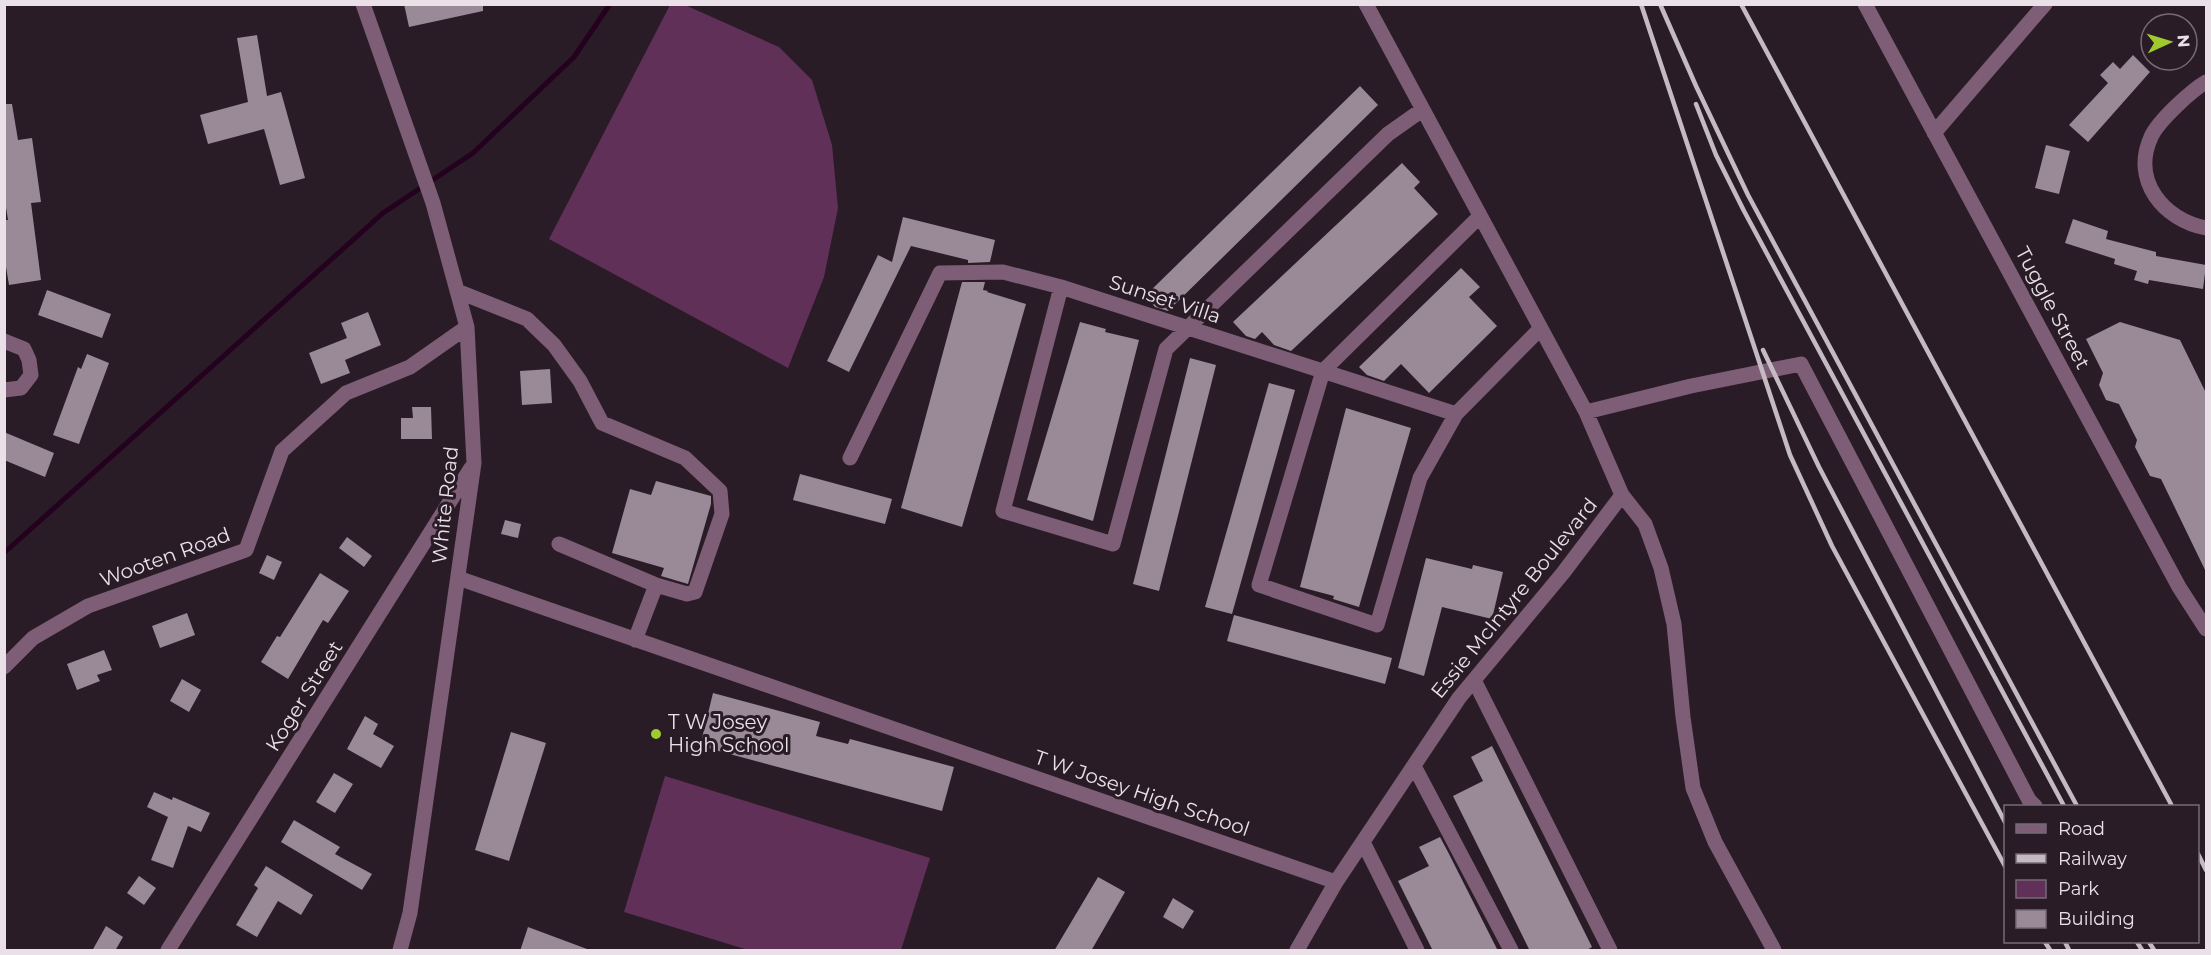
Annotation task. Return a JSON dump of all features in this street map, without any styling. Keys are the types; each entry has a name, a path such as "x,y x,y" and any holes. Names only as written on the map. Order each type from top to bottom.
{"street":[{"name":"White Road","path":"363,4 426,184 467,327 474,463 410,913 401,950"},
{"name":"Essie McIntyre Boulevard","path":"1297,951 1335,882 1459,698 1563,573 1622,495 1586,412 1479,218 1366,4"},
{"name":"Tuggle Street","path":"1865,4 2179,587 2206,629"},
{"path":"1934,133 2044,5"},
{"path":"2206,82 2159,123 2151,137 2146,155 2149,185 2156,199 2166,210 2179,218 2206,228"},
{"path":"1061,287 1003,511 1113,544 1166,349 1388,134 1422,110"},
{"path":"1479,218 1323,371 1259,585 1377,625 1420,478 1456,414 1540,329"},
{"name":"Sunset Villa","path":"850,458 940,273 1004,272 1061,287 1456,414"},
{"path":"457,291 527,319 554,345 580,381 602,423 685,458 720,491 722,514 695,592 687,594 656,585 559,544"},
{"name":"Wooten Road","path":"4,667 33,638 88,606 246,550 282,451 346,393 410,367 467,327"},
{"path":"4,341 24,349 29,360 31,375 21,388 4,390"},
{"path":"1586,412 1691,386 1801,364 2033,805"},
{"name":"Koger Street","path":"168,951 474,463"},
{"path":"1622,495 1645,524 1666,590 1674,624 1693,788 1715,842 1774,951"},
{"name":"T W Josey High School","path":"458,578 1335,882"},
{"path":"635,640 656,585"},
{"path":"1474,680 1610,951"},
{"path":"1414,766 1511,951"},
{"path":"1363,842 1418,951"}],"green space":[{"path":"670,5 685,5 779,47 812,80 832,145 838,208 824,277 788,368 549,239"},
{"path":"665,776 930,858 901,950 748,950 624,912"}],"building":[{"path":"404,4 483,4 483,11 409,27"},
{"path":"257,35 267,96 281,92 305,178 280,185 264,129 208,144 200,115 248,102 237,38"},
{"path":"2133,55 2139,61 2139,72 2150,72 2088,142 2069,125 2108,83 2100,75 2113,62 2120,69"},
{"path":"1360,86 1378,105 1168,311 1155,307 1145,296"},
{"path":"4,104 12,104 18,140 32,138 41,202 31,203 41,280 9,285 4,255 4,220 8,220 4,195"},
{"path":"2046,145 2070,151 2059,194 2035,188"},
{"path":"1402,163 1420,182 1414,188 1438,214 1291,351 1274,345 1262,332 1255,339 1246,336 1233,322"},
{"path":"903,217 995,240 990,262 968,263 968,260 911,246 849,372 827,361 878,255 892,262"},
{"path":"2073,219 2108,231 2106,239 2156,252 2156,256 2206,265 2203,289 2149,280 2148,284 2134,280 2137,271 2114,264 2115,259 2065,243"},
{"path":"1461,268 1480,287 1469,297 1497,326 1429,393 1401,364 1384,381 1367,375 1359,367"},
{"path":"962,282 985,282 983,290 1026,304 962,527 901,508"},
{"path":"47,290 111,314 102,338 38,315"},
{"path":"368,312 381,345 345,360 350,373 321,384 309,353 347,338 341,323"},
{"path":"1080,322 1106,329 1105,332 1139,340 1093,521 1027,500"},
{"path":"2120,322 2180,340 2206,393 2206,572 2161,479 2150,476 2135,447 2137,440 2119,404 2106,400 2099,385 2103,373 2086,339"},
{"path":"87,354 109,363 79,444 53,435 78,367 81,369"},
{"path":"1190,358 1216,365 1159,591 1133,584"},
{"path":"550,369 552,403 522,405 520,371"},
{"path":"1269,383 1295,390 1232,614 1205,607"},
{"path":"412,407 431,407 432,439 401,439 401,418 413,418"},
{"path":"1346,408 1411,428 1359,607 1333,599 1334,596 1300,587"},
{"path":"4,432 54,453 45,477 4,460"},
{"path":"800,474 892,499 885,524 793,500"},
{"path":"656,481 711,496 711,504 688,584 661,576 664,568 612,553 630,489 651,495"},
{"path":"505,520 521,524 518,538 501,534"},
{"path":"347,537 372,556 364,567 339,548"},
{"path":"267,555 282,562 274,580 259,573"},
{"path":"1426,558 1472,569 1473,565 1503,572 1492,619 1442,607 1424,676 1398,668"},
{"path":"320,573 349,591 328,623 323,620 288,679 261,662 277,636 280,637"},
{"path":"187,613 195,635 160,648 152,626"},
{"path":"1234,615 1392,658 1385,684 1227,641"},
{"path":"104,650 112,670 97,675 100,681 77,690 67,664"},
{"path":"182,679 201,690 189,712 170,701"},
{"path":"713,693 820,722 816,736 848,744 850,739 954,767 942,811 700,746"},
{"path":"365,716 378,724 373,734 394,746 381,768 347,749"},
{"path":"511,732 546,743 509,861 475,850"},
{"path":"1492,746 1592,947 1585,951 1530,951 1453,796 1483,781 1471,757"},
{"path":"334,773 353,784 335,813 316,802"},
{"path":"154,792 172,800 173,797 210,813 201,832 188,826 173,868 151,860 168,817 147,807"},
{"path":"294,820 340,847 335,854 372,874 362,890 281,842"},
{"path":"1440,837 1498,951 1433,951 1398,881 1429,866 1419,847"},
{"path":"266,866 313,895 301,915 278,901 257,937 236,925 258,888 254,885"},
{"path":"139,876 156,888 144,905 127,893"},
{"path":"1098,877 1125,892 1091,951 1054,951"},
{"path":"1173,898 1194,911 1183,929 1163,917"},
{"path":"106,926 123,937 115,951 92,951"},
{"path":"528,927 587,949 587,951 520,951"}],"waterway":[{"path":"4,553 383,213 473,153 574,57 610,4"}],"railway":[{"path":"1641,4 1790,455 1832,546 2004,864"},
{"path":"1660,4 1748,195 2076,805"},
{"path":"1741,4 2171,805"},
{"path":"1696,104 1716,155 1744,211 2063,805"},
{"path":"1763,350 1819,467 2004,820"},
{"path":"2199,856 2206,870"},
{"path":"2046,943 2050,950"},
{"path":"2066,943 2069,950"},
{"path":"2138,943 2142,950"},
{"path":"2150,943 2154,950"}],"place":[{"name":"T W Josey High School","path":"656,734"}]}
